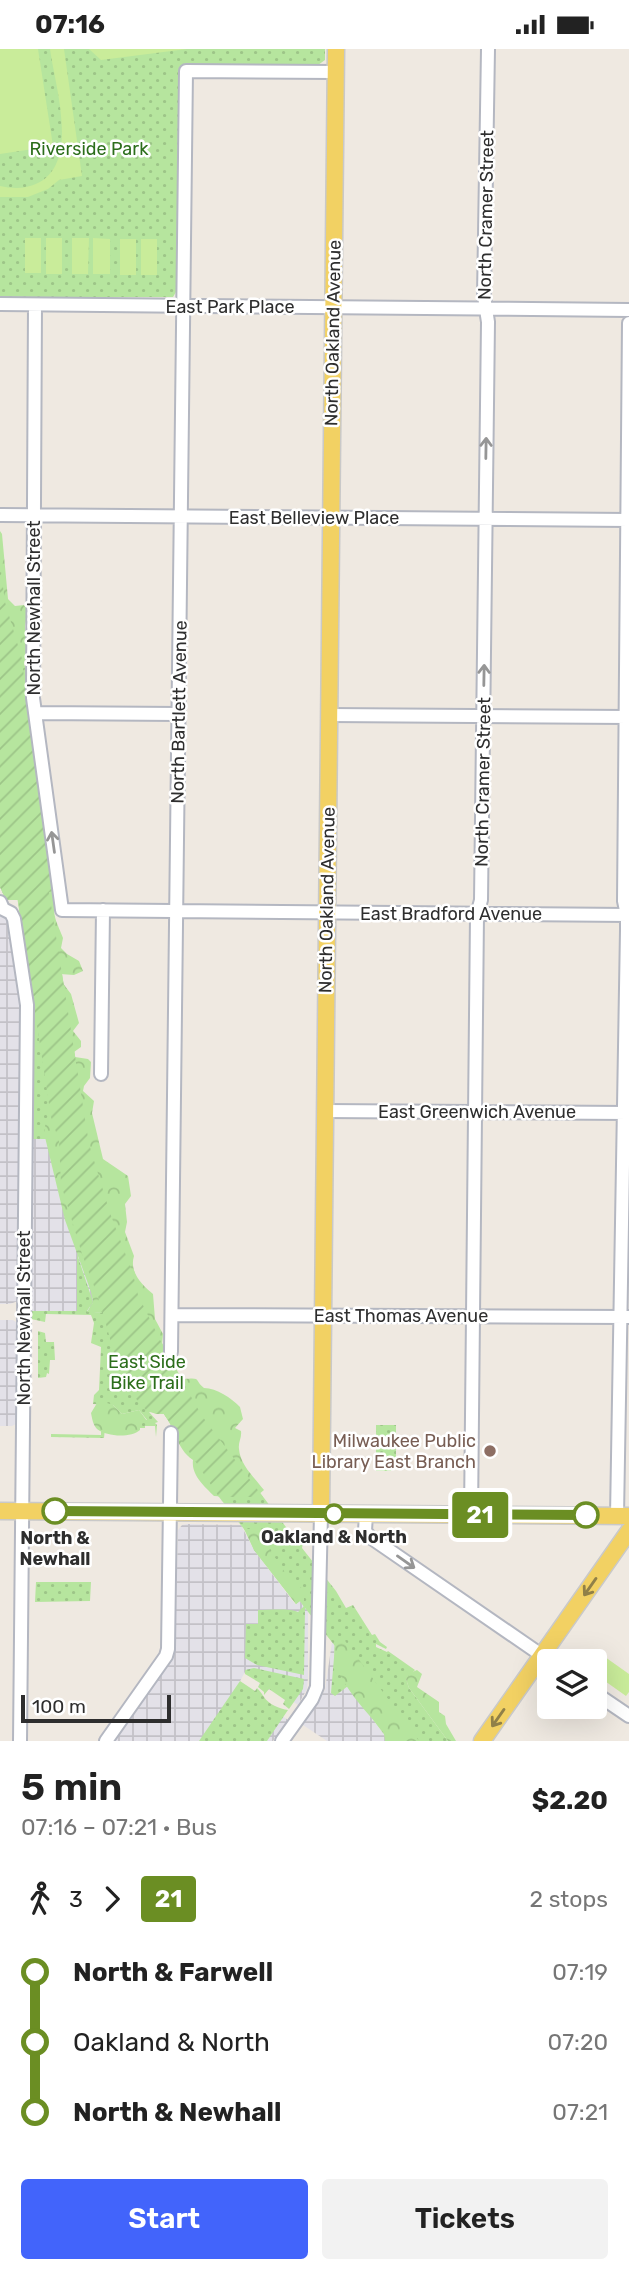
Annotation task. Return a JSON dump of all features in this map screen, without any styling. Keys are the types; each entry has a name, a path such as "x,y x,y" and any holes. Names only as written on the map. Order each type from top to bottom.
{"main road":[{"name":"North Oakland Avenue","path":"321,1514 336,49"},
{"path":"0,1511 623,1516"},
{"path":"552,1649 629,1531"},
{"path":"482,1741 537,1670"}],"street":[{"name":"North Cramer Street","path":"471,1515 477,915 481,900 484,716 488,322 484,309 488,49"},
{"name":"North Bartlett Avenue","path":"171,1352 186,71 335,72"},
{"name":"East Park Place","path":"0,304 629,310"},
{"name":"North Newhall Street","path":"35,305 33,698 62,910"},
{"path":"623,1516 629,323"},
{"name":"East Belleview Place","path":"0,515 628,520"},
{"path":"36,713 178,714"},
{"path":"329,715 627,717"},
{"name":"North Newhall Street","path":"0,902 3,909 11,912 14,919 27,1005 20,1741"},
{"name":"East Bradford Avenue","path":"62,910 628,915"},
{"path":"101,1074 103,910"},
{"name":"East Greenwich Avenue","path":"325,1111 627,1113"},
{"name":"East Thomas Avenue","path":"173,1315 625,1317"},
{"path":"106,1741 166,1656 168,1649 171,1433"},
{"name":"North Oakland Avenue","path":"282,1741 312,1699 317,1687 321,1514"},
{"path":"366,1514 365,1531 370,1537 537,1652"},
{"path":"607,1701 629,1716"}],"shaded area":[{"path":"0,911 8,920 21,1006 18,1301 10,1304 0,1304"},
{"path":"46,1082 82,1254 102,1313 31,1311 33,1113"},
{"path":"0,1320 13,1320 17,1323 16,1424 12,1426 0,1426"},
{"path":"187,1524 241,1525 254,1550 295,1604 300,1601 308,1611 307,1689 298,1705 246,1670 238,1685 288,1720 273,1741 114,1741 175,1652 178,1530"},
{"path":"332,1642 335,1646 334,1656 348,1686 389,1741 327,1741 303,1725 325,1690"}],"green space":[{"name":"Riverside Park","path":"0,49 325,49 325,60 318,65 187,64 180,68 176,292 173,297 0,297"},
{"path":"0,49 38,49 53,146 0,154"},
{"path":"50,49 64,49 82,176 59,180 48,189 28,197 0,197 0,186 19,188 38,183 51,173 58,158 62,122"},
{"path":"89,49 187,49 101,60"},
{"path":"25,238 41,238 41,273 25,273"},
{"path":"46,238 62,238 62,274 46,274"},
{"path":"72,238 89,238 88,274 72,274"},
{"path":"93,238 110,239 110,274 93,274"},
{"path":"120,239 136,239 136,275 120,275"},
{"path":"141,239 157,239 157,275 141,275"},
{"path":"0,531 8,599 15,606 24,605 28,610 24,664 27,672 29,720 37,749 58,897 54,908 55,918 63,938 61,948 79,961 83,971 74,975 60,974 62,982 71,994 79,1023 73,1031 81,1041 81,1047 74,1052 75,1057 91,1062 90,1078 83,1091 94,1101 92,1113 103,1159 128,1176 131,1196 125,1204 125,1232 134,1256 135,1273 153,1294 155,1319 163,1334 162,1345 179,1376 196,1379 204,1388 224,1394 240,1407 243,1419 235,1428 241,1431 240,1455 248,1471 264,1490 258,1495 249,1490 229,1497 214,1496 196,1475 193,1460 179,1444 162,1412 187,1413 48,1096 16,890 0,856"},
{"name":"East Side Bike Trail","path":"0,564 28,716 49,892 89,1144 155,1330 202,1416 289,1531 296,1535 300,1533 304,1538 302,1548 346,1608 353,1605 372,1635 375,1634 387,1647 386,1649 376,1644 376,1647 388,1651 415,1670 406,1679 409,1688 448,1741 389,1741 348,1686 335,1696 331,1693 335,1646 305,1608 304,1675 257,1665 245,1658 246,1624 258,1624 258,1610 298,1612 304,1606 300,1601 296,1604 254,1550 247,1533 219,1497 164,1414 149,1412 158,1422 155,1423 156,1437 155,1426 145,1426 105,1428 104,1438 51,1437 51,1434 101,1435 101,1422 147,1420 139,1410 122,1414 113,1405 93,1404 94,1395 99,1390 101,1347 91,1343 94,1323 91,1315 46,1314 45,1322 31,1319 31,1311 77,1311 77,1254 93,1302 87,1311 101,1313 46,1123 47,1139 33,1139 34,1027 18,900 6,900 0,887"},
{"name":"East Side Bike Trail","path":"0,564 5,602 22,659 54,891 49,892 89,1144 138,1295 167,1354 202,1416 263,1497 219,1497 164,1414 146,1410 122,1383 100,1302 61,1184 59,1141 51,1117 18,900 6,900 0,887"},
{"path":"49,1117 56,1124 102,1313 87,1312 93,1302 91,1292 65,1220 44,1133"},
{"path":"38,1331 45,1333 46,1342 54,1342 55,1360 50,1360 49,1374 38,1378"},
{"path":"97,1403 113,1405 122,1414 139,1410 147,1421 140,1424 140,1430 136,1433 113,1435 101,1432 95,1426 91,1413"},
{"path":"376,1425 396,1425 396,1466 392,1466 391,1471 376,1471"},
{"path":"244,1529 256,1529 288,1577 304,1590 304,1607 300,1601 296,1604 254,1550"},
{"path":"36,1582 91,1582 90,1601 35,1602"},
{"path":"336,1638 343,1638 419,1741 385,1741 384,1733 341,1677 334,1651"},
{"path":"607,1658 629,1674 629,1692 626,1696 607,1683"},
{"path":"254,1668 304,1679 303,1689 289,1709 283,1704 285,1700 269,1689 264,1695 258,1687 260,1683 245,1674 245,1670"},
{"path":"417,1670 422,1674 417,1687 439,1702 439,1712 445,1716 446,1724 456,1741 448,1741 409,1688 406,1679 410,1673"},
{"path":"240,1681 255,1691 257,1688 271,1704 288,1710 267,1741 199,1741"}],"bus line":[{"name":"21","path":"55,1511 586,1515"}],"place":[{"name":"Milwaukee Public Library East Branch","path":"490,1451"},
{"name":"North & Newhall","path":"55,1511"},
{"name":"Oakland & North","path":"334,1514"}]}
